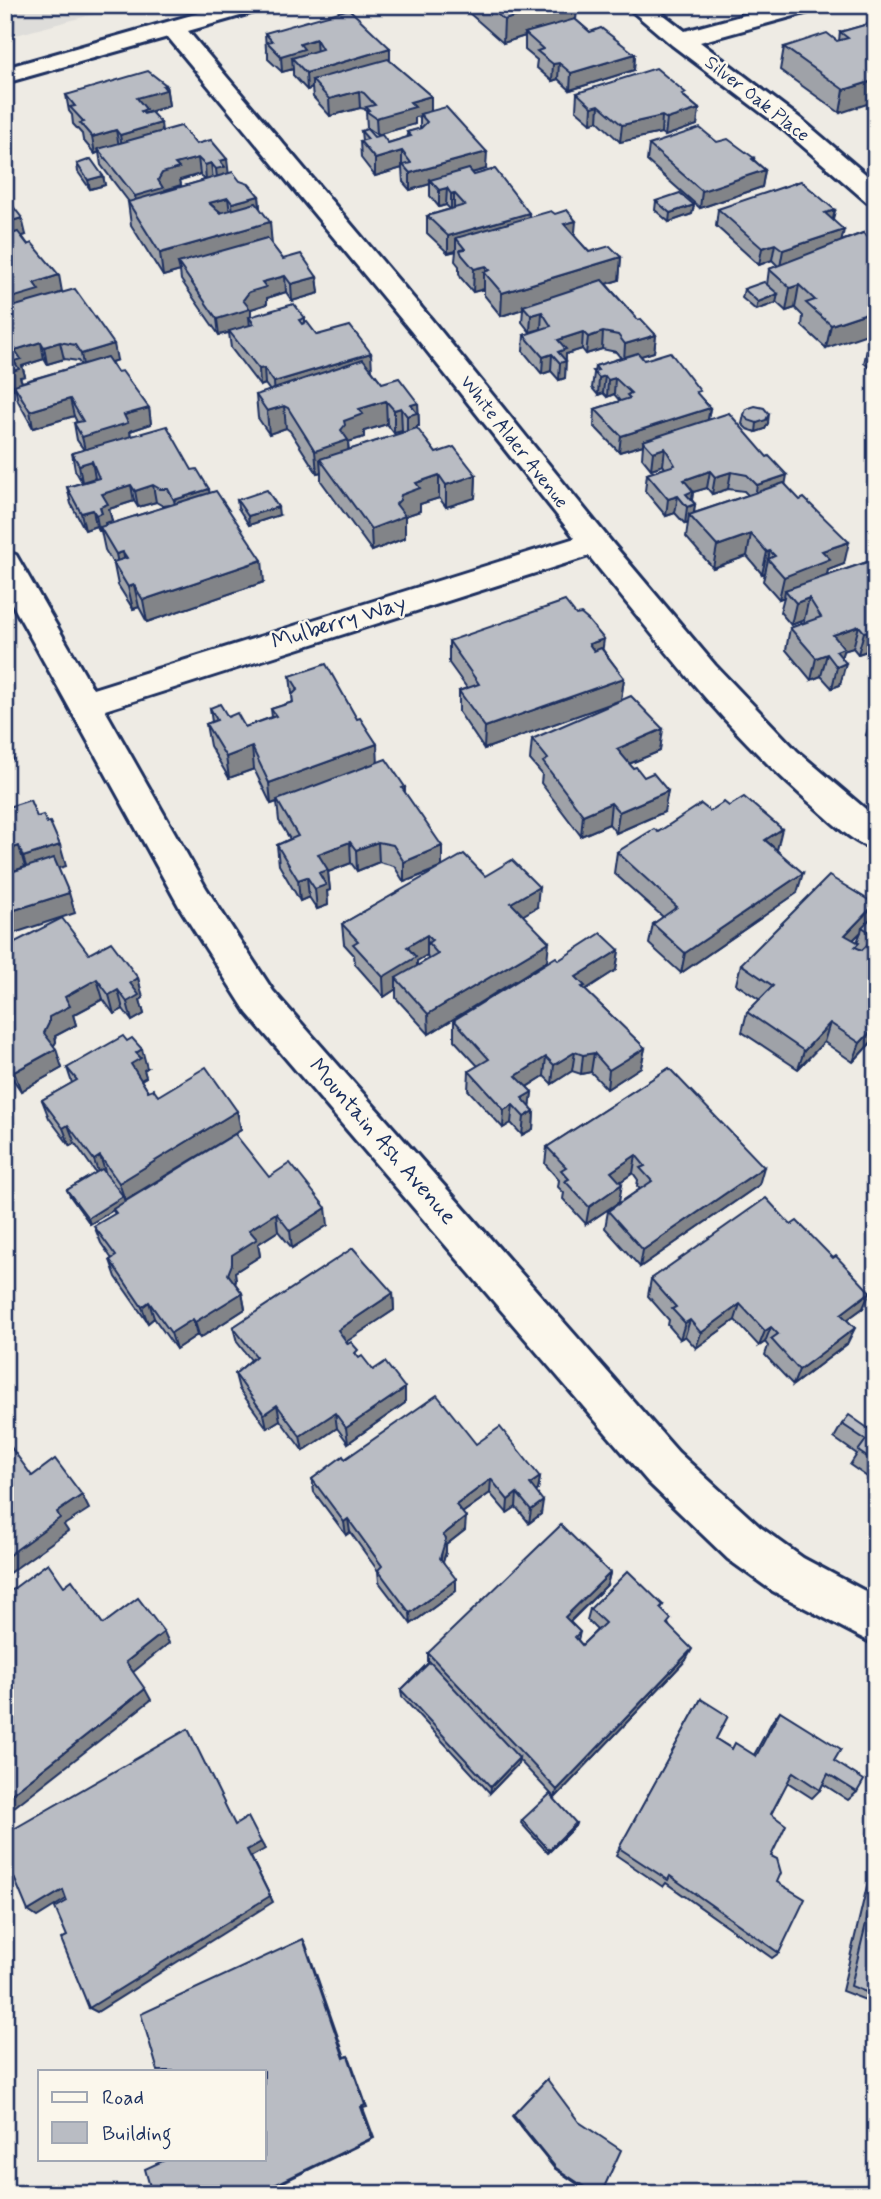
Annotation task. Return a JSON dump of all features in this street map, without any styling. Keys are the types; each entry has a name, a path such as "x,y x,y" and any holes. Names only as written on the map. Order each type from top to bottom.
{"street":[{"path":"5,76 253,5"},
{"name":"Silver Oak Place","path":"636,5 792,124 876,197"},
{"path":"680,40 808,5"},
{"name":"White Alder Avenue","path":"173,28 404,303 594,543 749,726 823,797 876,837"},
{"name":"Mulberry Way","path":"85,704 594,543"},
{"name":"Mountain Ash Avenue","path":"5,562 193,898 231,960 268,1012 663,1467 744,1543 787,1574 876,1622"}],"shaded area":[{"path":"5,5 128,5 5,38"}],"building":[{"path":"486,5 553,5 504,20"},
{"path":"349,9 390,48 306,73 292,58 322,49 316,39 300,44 304,49 281,56 267,42 272,41 265,33"},
{"path":"575,19 590,32 601,28 635,54 571,73 559,63 553,64 537,51 543,49 525,33"},
{"path":"868,24 876,29 876,80 844,90 784,47 827,33 837,41 848,38 840,32"},
{"path":"388,59 431,96 410,102 415,107 376,118 366,111 369,110 366,107 375,105 364,93 359,91 329,99 312,80"},
{"path":"656,68 686,93 682,95 699,109 667,119 662,116 622,125 599,105 592,107 577,93"},
{"path":"148,71 166,85 163,86 166,90 137,98 146,109 141,111 144,114 151,112 161,123 120,135 116,130 92,137 80,123 84,122 70,107 75,106 66,95"},
{"path":"446,107 487,152 410,173 403,165 411,163 402,151 375,159 360,141 368,139 361,131 367,129 374,137 382,135 388,143 411,136 407,132 421,128 427,122 420,114"},
{"path":"181,126 196,144 211,140 227,159 220,161 225,167 216,169 211,163 205,165 198,158 175,164 179,168 162,173 158,180 163,188 135,196 98,149"},
{"path":"700,128 717,142 728,139 754,158 752,159 765,170 702,191 649,145"},
{"path":"91,159 103,176 88,180 77,164"},
{"path":"469,169 474,175 495,169 529,213 448,236 427,216 465,205 447,188 439,190 430,180"},
{"path":"233,172 259,196 232,203 228,198 209,203 220,213 256,203 270,222 160,253 128,202"},
{"path":"801,181 835,210 825,213 844,230 783,250 775,244 762,248 718,209"},
{"path":"680,193 694,205 670,213 656,201"},
{"path":"5,196 22,218 5,223"},
{"path":"567,210 576,221 564,224 589,252 610,246 621,257 502,293 484,272 490,270 486,266 474,269 462,255 460,250 465,249 456,238 551,211 555,214"},
{"path":"18,232 28,245 32,243 59,275 34,283 39,290 5,300 5,236"},
{"path":"863,233 876,244 876,310 831,325 806,303 815,300 799,285 790,288 769,269"},
{"path":"267,238 283,259 301,254 317,277 291,284 285,276 262,282 266,287 249,292 243,300 250,309 217,319 178,263"},
{"path":"602,280 638,320 641,319 656,335 625,344 618,335 603,332 588,337 583,332 558,340 566,349 558,352 566,361 560,363 552,354 543,357 524,335 551,326 542,312 531,315 523,306"},
{"path":"764,282 778,294 758,302 744,289"},
{"path":"75,289 114,344 81,354 75,345 60,342 44,347 41,342 15,350 21,359 14,361 19,369 9,372 5,367 5,309"},
{"path":"294,304 305,318 299,320 302,324 307,322 317,335 350,326 371,353 274,382 264,368 259,369 229,331 254,324 249,317"},
{"path":"876,343 876,353 868,346"},
{"path":"670,352 710,408 621,436 595,409 630,398 627,395 631,393 615,378 599,378 593,371 598,370 595,366 638,353 644,360"},
{"path":"107,357 117,372 122,371 149,408 124,415 128,423 82,437 74,423 83,421 70,399 30,411 14,385"},
{"path":"363,359 382,383 399,378 418,403 411,405 417,413 407,416 401,408 394,410 386,401 359,409 363,414 344,421 345,425 341,430 348,440 315,451 288,408 284,406 267,411 256,395"},
{"path":"755,406 764,408 769,414 766,420 757,423 748,420 744,415 746,409"},
{"path":"729,413 767,457 787,475 757,485 747,475 731,472 715,477 710,471 684,480 693,491 686,494 695,504 687,507 678,496 668,499 647,474 675,465 665,448 653,452 643,441"},
{"path":"167,426 192,470 197,469 209,489 174,500 168,489 153,485 135,491 131,485 102,494 108,504 100,507 102,513 96,515 93,510 81,513 67,487 99,478 92,461 79,465 72,453"},
{"path":"417,428 436,453 454,447 476,475 446,485 439,475 416,483 420,488 401,495 396,504 405,516 371,529 320,459"},
{"path":"784,483 800,500 804,498 849,542 822,551 830,559 784,577 768,559 775,556 770,551 767,552 751,534 717,546 689,515"},
{"path":"267,490 278,507 248,516 237,500"},
{"path":"216,491 262,560 143,600 134,585 128,587 113,562 127,558 123,552 116,554 100,527"},
{"path":"876,559 876,629 864,632 859,626 833,635 844,648 836,651 846,663 837,667 827,654 816,658 790,628 821,617 809,598 796,603 785,590"},
{"path":"565,601 576,615 581,614 588,620 604,639 589,644 594,651 601,648 624,678 485,727 459,691 479,684 449,641"},
{"path":"326,664 357,719 360,718 377,744 269,783 252,747 226,757 206,724 217,720 210,708 220,704 228,717 237,713 245,727 276,716 271,709 293,702 292,695 298,689 290,676"},
{"path":"631,696 663,729 617,749 633,768 636,767 644,777 653,773 668,791 619,812 611,803 583,815 543,762 548,759 532,739"},
{"path":"386,759 405,787 402,788 442,846 404,862 393,845 378,842 356,850 350,842 318,854 328,870 319,873 326,885 315,889 307,877 298,880 277,845 298,836 277,800"},
{"path":"744,797 782,829 765,840 803,873 685,953 653,924 677,907 617,852 654,829 658,832 701,804 710,811 724,802 729,806"},
{"path":"30,800 37,817 43,815 47,823 50,822 60,845 23,857 19,846 5,851 5,808"},
{"path":"464,854 485,876 512,860 539,887 511,903 549,942 428,1014 396,978 438,954 428,943 432,940 427,935 407,947 416,957 383,977 353,944 358,941 342,924"},
{"path":"54,858 69,893 5,913 5,874"},
{"path":"829,876 875,904 845,935 859,943 855,947 862,950 876,936 876,1026 860,1043 830,1023 804,1051 747,1012 773,986 741,964"},
{"path":"876,913 876,936 862,927"},
{"path":"62,918 89,954 111,942 138,978 130,983 139,995 127,1002 118,990 109,995 97,979 65,997 70,1006 49,1017 44,1033 56,1049 14,1072 5,1060 5,947"},
{"path":"601,933 619,950 576,977 585,986 582,987 645,1048 609,1070 594,1053 583,1055 575,1052 554,1065 546,1057 516,1076 532,1092 522,1098 534,1111 524,1117 513,1105 504,1110 469,1071 489,1059 454,1020 556,957 559,960"},
{"path":"123,1036 127,1041 132,1038 142,1049 136,1053 141,1058 131,1064 148,1091 153,1089 158,1096 206,1067 237,1111 119,1183 100,1156 94,1160 68,1125 63,1128 42,1100 77,1080 67,1068"},
{"path":"669,1068 764,1167 643,1250 608,1211 652,1181 640,1168 645,1166 636,1155 611,1172 622,1184 589,1207 565,1181 569,1179 561,1170 566,1167 547,1147"},
{"path":"235,1134 269,1177 290,1163 326,1208 290,1231 276,1213 249,1230 257,1239 232,1255 228,1274 242,1293 195,1322 193,1319 171,1333 149,1302 142,1307 110,1260 116,1256 94,1226 116,1213 113,1209"},
{"path":"102,1169 123,1196 88,1218 67,1190"},
{"path":"766,1198 791,1225 797,1221 833,1258 836,1256 870,1292 841,1314 855,1328 799,1370 771,1339 778,1334 771,1327 765,1331 740,1304 701,1333 690,1320 685,1323 672,1309 676,1307 651,1279"},
{"path":"353,1248 393,1293 338,1330 348,1344 351,1342 358,1350 355,1353 359,1358 362,1356 373,1370 385,1362 405,1388 346,1428 335,1413 300,1436 277,1405 264,1414 235,1374 256,1356 233,1327"},
{"path":"437,1395 476,1444 500,1427 540,1477 530,1484 543,1501 531,1510 517,1493 508,1500 491,1479 456,1505 466,1517 443,1535 446,1539 440,1558 456,1579 410,1613 378,1570 382,1566 348,1519 344,1522 312,1479"},
{"path":"849,1415 872,1431 876,1426 876,1463 858,1451 866,1440 842,1424"},
{"path":"5,1439 32,1476 55,1459 82,1495 57,1512 60,1518 5,1558"},
{"path":"561,1525 610,1573 565,1617 580,1632 575,1637 582,1645 605,1623 590,1609 628,1571 663,1605 660,1608 671,1619 667,1624 692,1649 557,1790 428,1653"},
{"path":"48,1563 64,1586 72,1580 103,1624 138,1598 164,1632 126,1662 145,1689 5,1799 5,1595"},
{"path":"430,1662 519,1758 491,1787 401,1690"},
{"path":"701,1699 728,1716 716,1739 732,1749 735,1743 756,1756 780,1711 841,1749 834,1761 864,1780 857,1792 828,1774 820,1790 793,1772 771,1814 786,1825 771,1856 777,1859 781,1873 777,1882 805,1899 779,1953 670,1876 668,1880 619,1848"},
{"path":"188,1729 235,1825 248,1817 261,1842 247,1850 270,1896 89,2008 61,1939 67,1936 55,1908 67,1901 63,1890 28,1911 5,1856 5,1834"},
{"path":"550,1794 576,1823 549,1850 522,1820"},
{"path":"876,1882 876,1996 851,1986"},
{"path":"303,1939 344,2058 348,2056 365,2105 361,2107 372,2138 256,2194 152,2194 145,2169 165,2160 266,2160 266,2070 158,2070 141,2014"},
{"path":"547,2079 579,2122 621,2150 601,2194 595,2194 556,2168 513,2115"}]}
